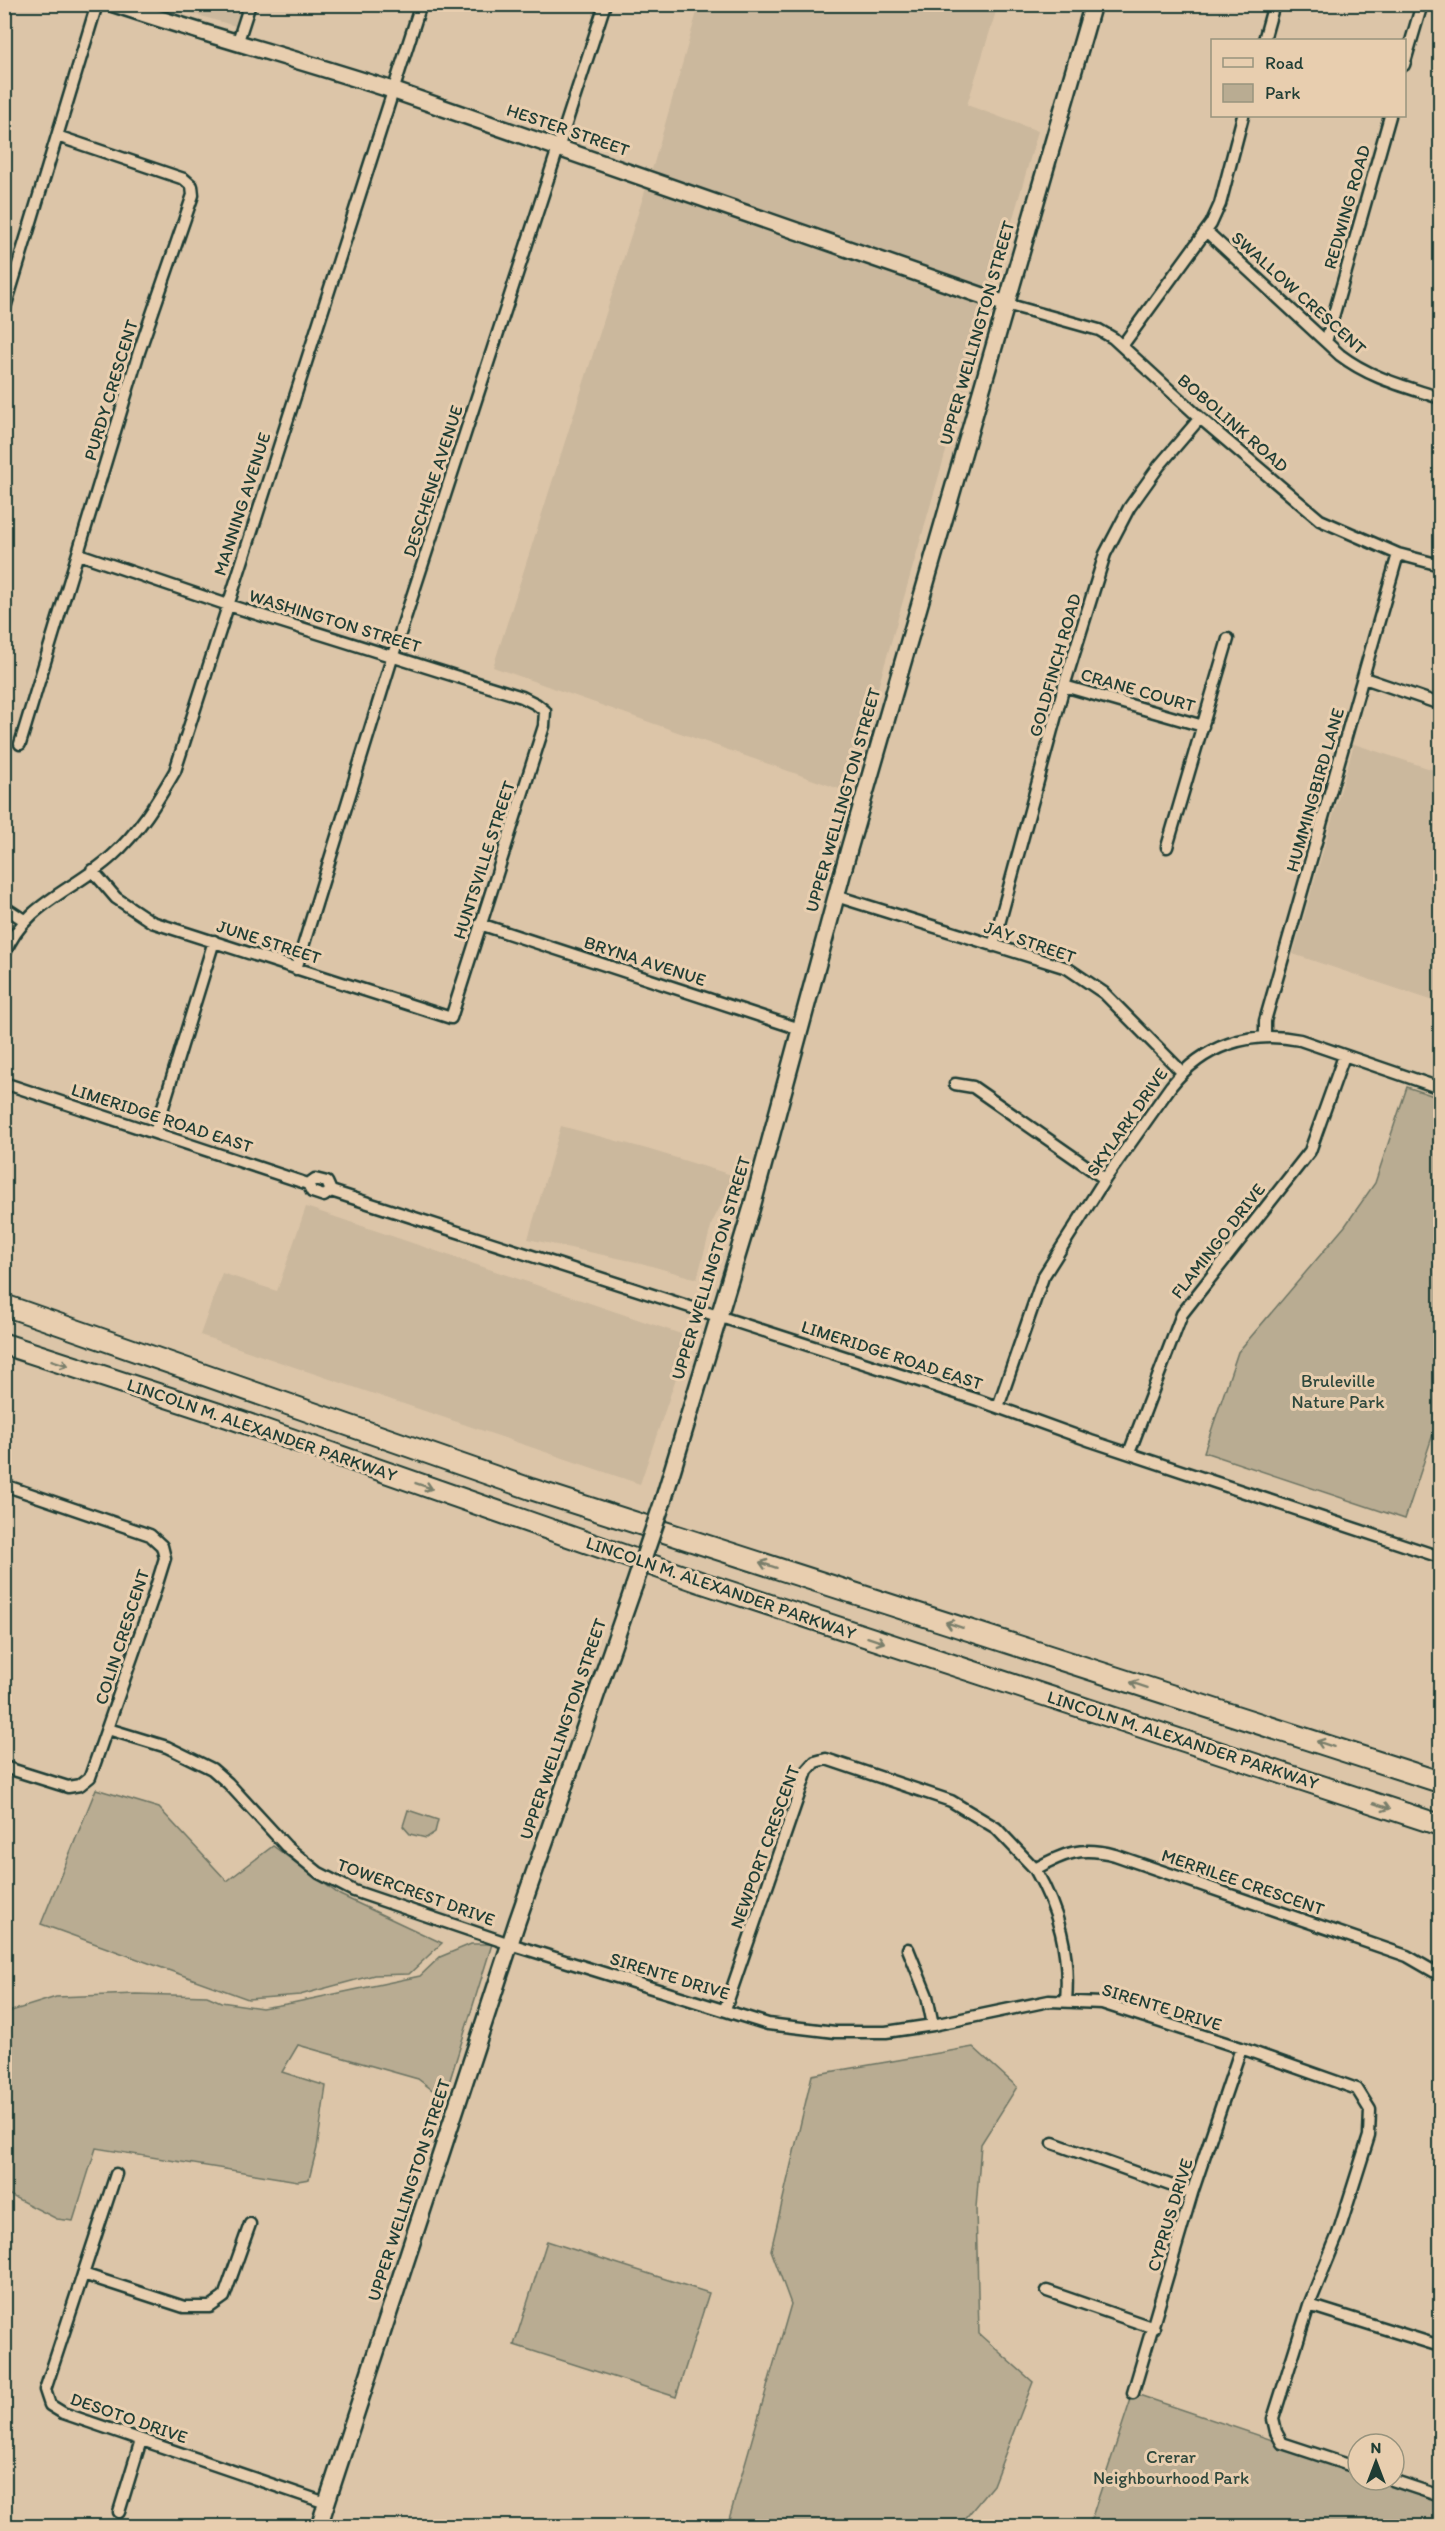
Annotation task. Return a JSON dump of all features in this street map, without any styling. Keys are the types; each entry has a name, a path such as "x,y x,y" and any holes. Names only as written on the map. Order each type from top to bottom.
{"highway":[{"name":"LINCOLN M. ALEXANDER PARKWAY","path":"4,1305 531,1489 1440,1782"},
{"name":"LINCOLN M. ALEXANDER PARKWAY","path":"4,1344 228,1417 700,1582 1440,1825"},
{"path":"1368,1758 1408,1762 1440,1772"}],"main road":[{"name":"HESTER STREET","path":"114,4 237,44 308,62 392,90 1006,304"},
{"name":"UPPER WELLINGTON STREET","path":"319,2526 510,1944 663,1501 752,1207 837,896 1093,4"}],"street":[{"path":"4,311 97,4"},
{"path":"237,44 250,4"},
{"name":"MANNING AVENUE","path":"4,955 8,944 24,920 110,858 134,834 175,771 421,4"},
{"name":"DESCHENE AVENUE","path":"296,969 393,655 605,4"},
{"path":"1264,39 1274,4"},
{"path":"1406,58 1422,4"},
{"path":"1122,346 1207,232 1220,204 1243,117"},
{"name":"REDWING ROAD","path":"1326,342 1390,117"},
{"name":"PURDY CRESCENT","path":"20,744 139,352 193,195 192,186 184,179 57,136"},
{"name":"SWALLOW CRESCENT","path":"1207,232 1326,342 1359,369 1372,376 1440,398"},
{"name":"BOBOLINK ROAD","path":"1006,304 1099,330 1122,346 1200,418 1320,520 1398,554 1440,565"},
{"name":"GOLDFINCH ROAD","path":"993,946 1065,686 1105,554 1129,508 1159,465 1200,418"},
{"name":"WASHINGTON STREET","path":"79,554 228,605 522,697 545,711"},
{"name":"HUMMINGBIRD LANE","path":"1265,1036 1265,1021 1398,554"},
{"name":"CRANE COURT","path":"1167,847 1228,639"},
{"path":"1364,678 1440,704"},
{"name":"CRANE COURT","path":"1065,686 1203,726"},
{"name":"HUNTSVILLE STREET","path":"451,1017 544,726 545,711"},
{"name":"JUNE STREET","path":"92,870 116,898 142,916 171,929 451,1017"},
{"name":"JAY STREET","path":"837,896 1067,968 1104,993 1182,1072"},
{"path":"4,907 24,920"},
{"name":"BRYNA AVENUE","path":"480,924 800,1029"},
{"path":"155,1133 214,941"},
{"name":"SKYLARK DRIVE","path":"998,1407 1044,1277 1105,1179 1182,1072 1229,1042 1265,1036 1300,1040 1440,1088"},
{"name":"FLAMINGO DRIVE","path":"1129,1453 1182,1314 1310,1151 1344,1056"},
{"name":"LIMERIDGE ROAD EAST","path":"4,1083 308,1184 315,1179 327,1182 331,1191 998,1407 1440,1557"},
{"path":"955,1084 973,1087 1105,1179"},
{"name":"COLIN CRESCENT","path":"4,1485 150,1535 162,1546 165,1558 108,1730 90,1777 80,1785 68,1787 4,1767"},
{"name":"TOWERCREST DRIVE","path":"108,1730 167,1747 212,1769 228,1783 286,1846 319,1873 354,1891 510,1944"},
{"name":"NEWPORT CRESCENT","path":"725,2009 807,1772 815,1762 826,1759 951,1801 996,1828 1034,1868 1053,1904 1063,1935 1067,1967 1066,2001"},
{"name":"MERRILEE CRESCENT","path":"1034,1868 1074,1851 1106,1852 1407,1956 1440,1975"},
{"name":"SIRENTE DRIVE","path":"510,1944 768,2024 835,2032 886,2032 933,2025 1025,2005 1066,2001 1102,2003 1242,2048 1357,2089 1370,2110 1369,2136 1338,2234 1309,2305 1273,2419 1282,2443 1346,2464"},
{"path":"908,1949 927,1996 933,2025"},
{"name":"CYPRUS DRIVE","path":"1133,2393 1192,2193 1242,2048"},
{"path":"1053,2143 1192,2193"},
{"name":"DESOTO DRIVE","path":"116,2174 45,2390 50,2405 63,2413 326,2504"},
{"path":"83,2274 184,2307 210,2307 224,2297 250,2224"},
{"path":"1047,2291 1154,2328"},
{"path":"1309,2305 1440,2346"},
{"path":"119,2512 141,2440"},
{"path":"1406,2485 1440,2496"}],"shaded area":[{"path":"163,5 250,5 242,28"},
{"path":"699,5 998,5 967,105 1038,131 848,792 493,667 654,163"},
{"path":"1354,744 1440,772 1440,1003 1293,954"},
{"path":"561,1126 735,1176 712,1223 697,1279 641,1263 528,1239"},
{"path":"306,1207 690,1337 640,1484 200,1335 222,1273 277,1291"}],"green space":[{"name":"Bruleville Nature Park","path":"1407,1087 1440,1098 1440,1413 1405,1519 1204,1452 1238,1352 1345,1226 1375,1183"},
{"path":"96,1789 159,1808 227,1881 273,1846 340,1895 442,1943 409,1974 374,1975 300,1995 248,1999 41,1924"},
{"path":"408,1810 438,1820 435,1832 426,1838 410,1834 403,1826"},
{"path":"471,1944 492,1944 444,2099 418,2079 298,2045 282,2072 326,2086 317,2148 309,2179 298,2181 96,2148 73,2221 57,2219 6,2193 5,2197 5,2013 56,1997 136,1994 207,1996 221,2002 262,2008 420,1976 440,1957"},
{"path":"973,2047 1017,2087 981,2144 976,2208 979,2334 1033,2382 993,2485 959,2526 727,2526 791,2304 771,2250 812,2075"},
{"path":"547,2241 709,2293 676,2397 514,2345"},
{"name":"Crerar Neighbourhood Park","path":"1133,2393 1346,2465 1346,2492 1406,2492 1406,2485 1440,2496 1440,2526 1089,2526"}]}
